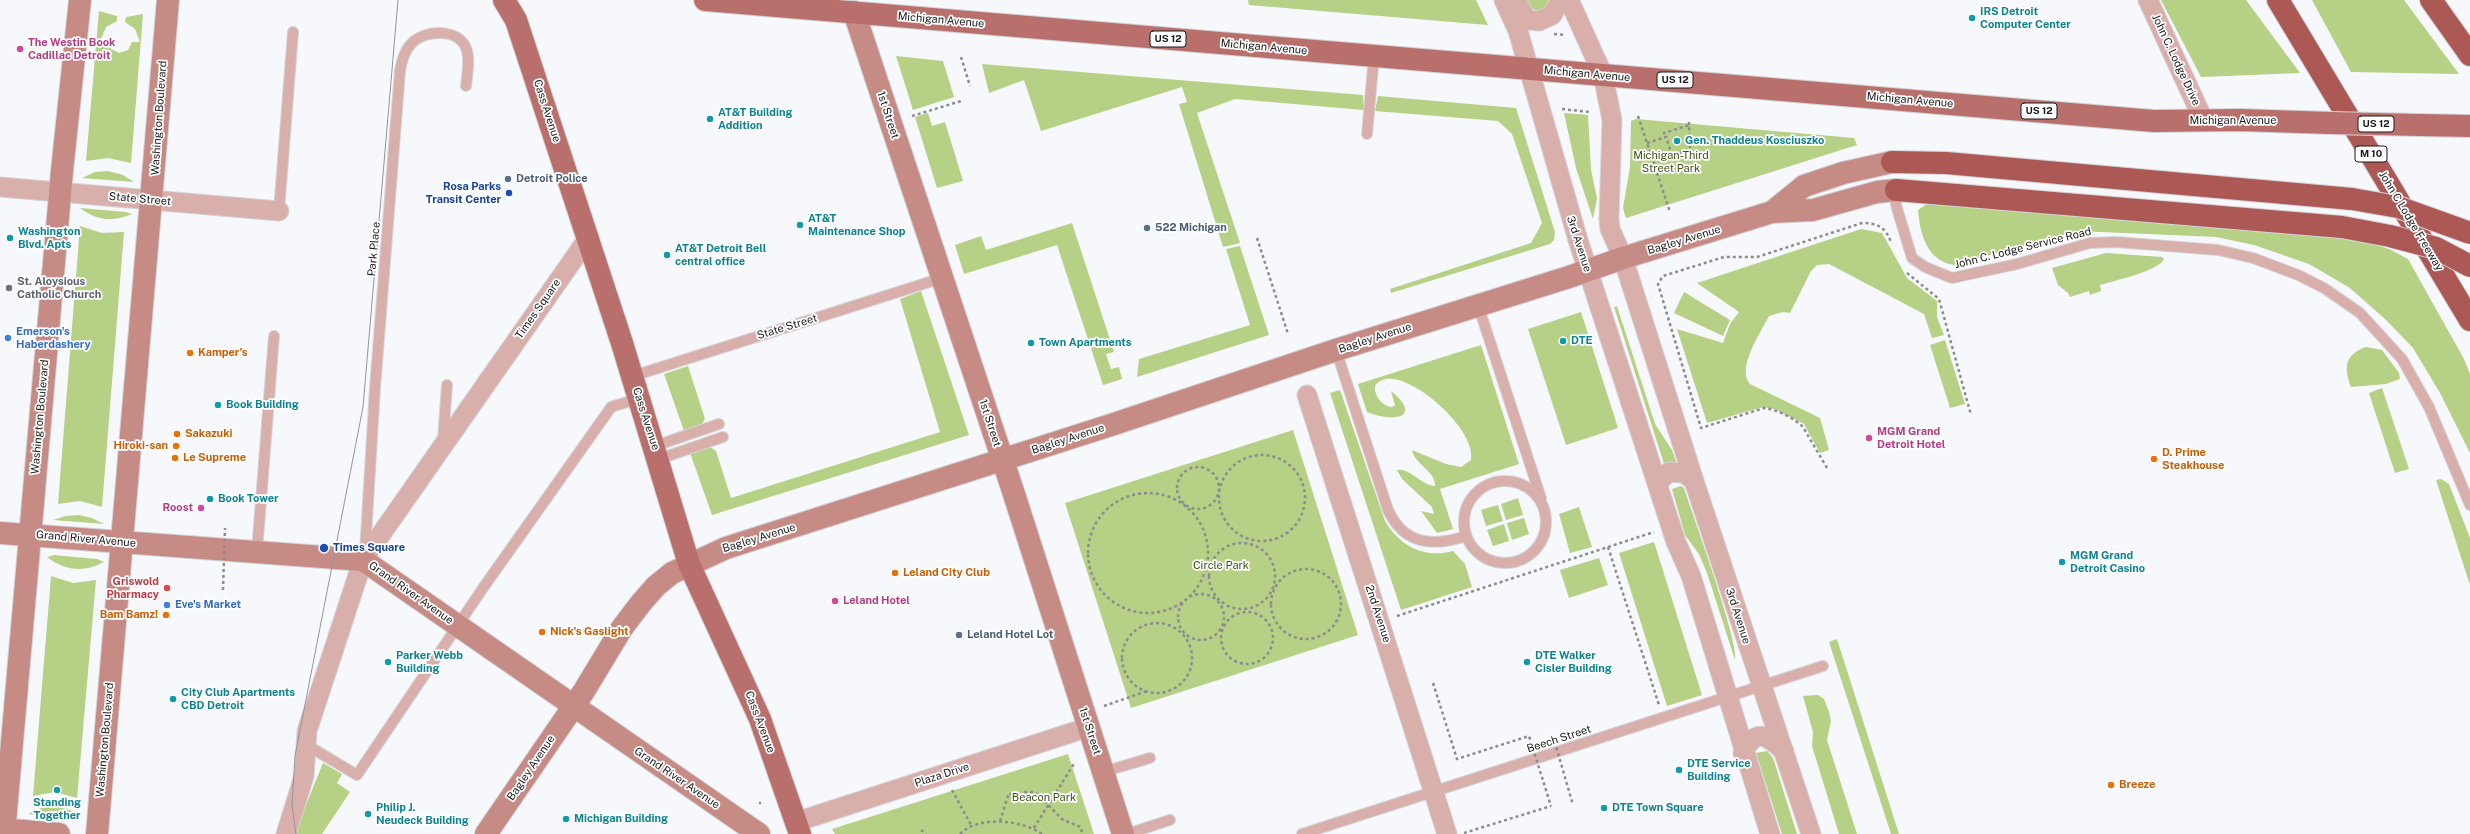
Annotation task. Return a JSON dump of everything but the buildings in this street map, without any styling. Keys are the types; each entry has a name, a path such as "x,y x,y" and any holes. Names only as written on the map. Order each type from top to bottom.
{"highway":[{"name":"John C Lodge Freeway","path":"2278,0 2470,320"},
{"path":"2432,0 2470,56"},
{"path":"1892,162 1954,164 2352,199 2398,207 2470,233"},
{"path":"1896,190 2342,227 2390,236 2436,248 2470,266"}],"main road":[{"name":"Cass Avenue","path":"504,0 516,20 589,237 657,452 689,564 746,685 798,828"},
{"name":"Michigan Avenue","path":"705,0 2154,121 2470,126"}],"street":[{"name":"Washington Boulevard","path":"3,831 60,192 80,0"},
{"name":"Washington Boulevard","path":"97,834 168,0"},
{"name":"3rd Avenue","path":"1504,0 1518,31 1527,69 1588,270 1676,542 1691,576 1729,696 1743,753 1770,834"},
{"path":"1516,0 1527,20 1533,21 1552,15 1561,0"},
{"name":"3rd Avenue","path":"1569,0 1603,75 1612,120 1610,229 1623,258 1694,481 1811,834"},
{"name":"John C. Lodge Drive","path":"2148,0 2204,121"},
{"name":"1st Street","path":"854,12 1104,772 1123,834"},
{"name":"Bagley Avenue","path":"1772,212 1804,186 1843,173 1892,162"},
{"name":"State Street","path":"0,187 279,211"},
{"name":"Bagley Avenue","path":"486,834 573,706 622,628 656,586 689,564 726,548 1002,461 1336,350 1623,258 1772,212 1813,210 1877,192 1896,190"},
{"name":"Times Square","path":"286,834 304,776 307,731 364,560 589,237"},
{"name":"2nd Avenue","path":"1307,395 1447,834"},
{"path":"1658,486 1661,479 1669,472 1684,474 1694,481"},
{"name":"Grand River Avenue","path":"0,533 30,534 364,560 759,834"},
{"name":"Plaza Drive","path":"798,828 1089,727"},
{"path":"1743,753 1749,741 1754,737 1760,736 1768,738 1784,751"},
{"path":"3,831 59,834"}],"lane":[{"path":"279,211 293,32"},
{"name":"Park Place","path":"364,560 383,275 400,72 403,55 412,43 424,35 438,33 451,34 461,41 467,50 468,64 466,86"},
{"path":"1367,134 1374,56"},
{"name":"John C. Lodge Service Road","path":"1896,190 1898,211 1912,258 1925,268 1952,278 2017,264 2090,242 2116,242 2218,250 2253,258 2298,275 2324,288 2360,313 2402,359 2429,407 2470,505"},
{"name":"State Street","path":"633,376 942,278"},
{"path":"1478,305 1544,509 1547,521 1543,540 1532,554 1516,563 1503,564 1485,559 1475,551 1466,536 1463,522 1469,502 1477,492 1488,484 1509,481 1522,485 1538,497 1544,509"},
{"path":"257,551 274,336"},
{"path":"1336,350 1388,510 1395,523 1407,534 1422,541 1445,542 1466,536"},
{"path":"442,447 447,385"},
{"path":"305,744 358,775 458,626 611,407 640,398"},
{"path":"657,452 719,424"},
{"path":"657,452 723,437"},
{"name":"Beech Street","path":"1302,834 1664,719 1762,685 1823,666"},
{"path":"1104,772 1150,758"},
{"path":"1127,834 1170,820"}],"path":[{"path":"961,58 970,86"},
{"path":"912,116 961,101"},
{"path":"1562,110 1590,112"},
{"path":"1638,116 1670,212"},
{"path":"1689,120 1690,149 1672,156 1664,133 1689,125"},
{"path":"1647,143 1666,137"},
{"path":"1826,468 1803,427 1798,422 1770,409 1764,408 1701,428 1658,284 1663,276 1716,259 1724,257 1757,257 1862,223 1874,223 1880,226 1887,231 1892,243"},
{"path":"1257,238 1288,334"},
{"path":"1905,270 1917,283 1940,299 1971,415"},
{"path":"1104,706 1148,691 1169,690 1186,678 1192,658 1190,646 1184,634 1178,618 1179,610 1188,597 1198,585 1205,571 1208,557 1207,541 1200,522 1187,507 1178,497 1177,489 1179,478 1187,470 1202,468 1212,472 1218,482 1219,491 1221,510 1227,523 1238,533 1257,541 1278,538 1290,531 1302,515 1306,502 1303,481 1295,469 1285,460 1265,454 1251,456 1233,465 1224,476 1219,491 1215,500 1208,507 1199,509 1187,507 1174,499 1155,494 1126,497 1109,508 1099,518 1091,536 1088,551 1090,565 1097,584 1110,599 1122,607 1137,611 1157,612 1172,608 1188,597 1203,594 1217,599 1229,606 1245,608 1260,603 1272,590 1281,580 1292,573 1305,570 1319,572 1330,580 1338,591 1340,604 1338,617 1331,628 1316,637 1304,639 1291,636 1281,628 1274,617 1271,604 1272,590 1275,578 1272,563 1260,548 1251,545 1236,544 1223,549 1213,561 1210,572 1211,587 1217,599 1223,612 1222,628 1220,636 1222,648 1226,655 1236,662 1244,664 1255,663 1266,656 1272,646 1273,638 1266,620 1256,614 1244,612 1236,614 1226,621 1222,628 1213,636 1205,639 1197,640 1184,634 1172,626 1154,623 1136,629 1127,640 1122,653 1125,671 1133,683 1148,691"},
{"path":"223,590 225,528"},
{"path":"1380,621 1657,531"},
{"path":"1608,547 1664,719"},
{"path":"1205,571 1210,572"},
{"path":"1433,683 1457,759 1529,736 1551,806 1461,834"},
{"path":"1553,736 1573,805"},
{"path":"1034,828 1076,762"},
{"path":"950,787 971,825"},
{"path":"1000,821 1009,793 1018,798 1025,792 1035,792 1064,821 1082,827 1082,834"},
{"path":"960,834 971,825 1000,821 1034,828 1042,834"},
{"path":"921,830 926,834"}],"green space":[{"path":"1248,0 1476,0 1488,25 1249,5"},
{"path":"1524,0 1549,0 1547,7 1539,11 1529,8"},
{"path":"2161,0 2246,0 2300,73 2201,77"},
{"path":"2312,0 2404,0 2459,74 2351,72"},
{"path":"99,11 117,16 117,21 106,27 101,39 108,40 111,49 119,53 128,50 132,42 140,42 135,29 125,22 126,17 143,14 131,163 108,158 86,161"},
{"path":"896,56 943,61 954,97 913,110"},
{"path":"982,64 1363,95 1364,110 1235,99 1197,113 1240,243 1223,247 1179,104 1187,102 1182,87 1041,131 1024,80 989,93"},
{"path":"1378,96 1516,108 1555,232 1554,240 1550,244 1391,293 1390,289 1531,243 1542,223 1512,134 1498,121 1375,111"},
{"path":"928,113 932,126 945,122 963,181 937,188 915,117"},
{"path":"1564,113 1588,115 1591,170 1597,198 1593,219 1576,168"},
{"name":"Michigan-Third Street Park","path":"1636,119 1854,138 1857,145 1626,218 1623,208 1630,167 1631,121"},
{"path":"108,171 123,175 134,182 82,178 95,172"},
{"path":"1927,204 2359,240 2389,249 2408,259 2464,359 2470,374 2470,453 2440,393 2413,348 2386,320 2350,288 2309,264 2254,245 2216,237 2078,231 1954,265 1937,258 1931,252 1923,237 1918,210"},
{"path":"80,208 126,212 132,214 125,217 105,219 93,216"},
{"path":"1072,223 1114,352 1106,354 1111,369 1119,367 1122,379 1103,385 1057,245 964,274 955,245 981,236 986,250"},
{"path":"80,226 102,233 124,232 102,507 80,501 58,504"},
{"path":"1861,229 1882,233 1907,278 1937,301 1937,317 1944,335 1932,338 1924,314 1829,264 1817,265 1811,271 1790,313 1783,312 1769,316 1751,350 1746,369 1746,377 1750,384 1820,418 1829,450 1820,453 1804,424 1774,409 1763,407 1707,423 1677,329 1723,343 1730,324 1739,312 1697,283"},
{"path":"1240,246 1269,335 1137,377 1139,359 1250,325 1226,249"},
{"path":"2106,253 2162,257 2164,259 2154,268 2100,285 2101,291 2090,295 2089,291 2070,297 2068,293 2058,285 2052,268"},
{"path":"921,291 969,435 712,515 689,450 709,446 716,451 731,498 940,432 900,299"},
{"path":"1684,292 1730,320 1723,336 1674,313"},
{"path":"1617,306 1655,424 1672,450 1677,464 1665,467 1614,307"},
{"path":"1581,312 1618,428 1566,445 1528,329"},
{"path":"1945,340 1965,404 1950,408 1930,345"},
{"path":"1481,345 1519,464 1440,489 1453,529 1437,533 1421,511 1434,514 1432,507 1402,479 1397,470 1411,473 1425,483 1435,486 1432,476 1417,459 1412,450 1446,464 1461,467 1471,460 1470,446 1462,430 1449,414 1433,399 1416,388 1399,380 1385,379 1375,386 1375,390 1379,400 1385,405 1392,407 1395,405 1391,391 1401,400 1405,407 1405,412 1401,416 1386,417 1367,412 1358,384"},
{"path":"2366,347 2382,350 2399,373 2400,379 2386,384 2351,387 2347,374 2348,363 2353,354"},
{"path":"688,366 705,419 701,425 684,431 664,374"},
{"path":"2382,388 2409,469 2395,473 2369,393"},
{"path":"1340,390 1385,521 1391,530 1405,544 1423,552 1442,553 1453,551 1465,564 1472,587 1401,610 1330,393"},
{"name":"Circle Park","path":"1293,430 1358,635 1131,708 1065,503"},
{"path":"2441,479 2449,484 2470,538 2470,585 2436,480"},
{"path":"1681,486 1684,488 1723,606 1735,649 1735,660 1707,573 1699,554 1685,535 1672,489"},
{"path":"1518,498 1523,515 1506,520 1501,504"},
{"path":"1498,505 1503,521 1486,526 1481,510"},
{"path":"1579,507 1592,547 1570,553 1559,514"},
{"path":"79,515 92,518 104,524 53,520 66,516"},
{"path":"1524,518 1529,534 1512,540 1507,523"},
{"path":"1504,524 1509,541 1493,546 1487,530"},
{"path":"1654,542 1702,695 1667,706 1619,553"},
{"path":"54,555 97,559 104,562 89,568 75,569 68,568 54,562 47,557"},
{"path":"1599,558 1608,585 1569,598 1560,570"},
{"path":"51,576 73,583 96,580 77,798 55,792 33,796"},
{"path":"1837,639 1899,834 1891,834 1829,642"},
{"path":"1818,695 1824,699 1829,712 1831,721 1827,740 1857,834 1839,834 1812,746 1813,732 1803,696"},
{"path":"1767,751 1773,758 1797,834 1782,834 1756,753"},
{"name":"Beacon Park","path":"1068,754 1094,834 835,834 832,829"},
{"path":"323,763 342,774 337,783 350,792 322,834 294,834"},
{"path":"55,806 70,810 81,816 75,819 28,814 41,808"}],"tram line":[{"path":"296,834 292,805 295,756 363,407 398,0"}],"place":[{"name":"IRS Detroit Computer Center","path":"1972,18"},
{"name":"The Westin Book Cadillac Detroit","path":"20,49"},
{"name":"AT&T Building Addition","path":"710,119"},
{"name":"Gen. Thaddeus Kosciuszko","path":"1677,141"},
{"name":"Detroit Police","path":"508,179"},
{"name":"Rosa Parks Transit Center","path":"509,193"},
{"name":"AT&T Maintenance Shop","path":"800,225"},
{"name":"522 Michigan","path":"1147,228"},
{"name":"Washington Blvd. Apts","path":"10,238"},
{"name":"AT&T Detroit Bell central office","path":"667,255"},
{"name":"St. Aloysious Catholic Church","path":"9,288"},
{"name":"Emerson's Haberdashery","path":"8,338"},
{"name":"DTE","path":"1563,341"},
{"name":"Town Apartments","path":"1031,343"},
{"name":"Kamper's","path":"190,353"},
{"name":"Book Building","path":"218,405"},
{"name":"Sakazuki","path":"177,434"},
{"name":"MGM Grand Detroit Hotel","path":"1869,438"},
{"name":"Hiroki-san","path":"176,446"},
{"name":"Le Supreme","path":"175,458"},
{"name":"D. Prime Steakhouse","path":"2154,459"},
{"name":"Book Tower","path":"210,499"},
{"name":"Roost","path":"201,508"},
{"name":"Times Square","path":"324,548"},
{"name":"MGM Grand Detroit Casino","path":"2062,562"},
{"name":"Leland City Club","path":"895,573"},
{"name":"Griswold Pharmacy","path":"167,588"},
{"name":"Leland Hotel","path":"835,601"},
{"name":"Eve's Market","path":"167,605"},
{"name":"Bam Bamz!","path":"166,615"},
{"name":"Nick's Gaslight","path":"542,632"},
{"name":"Leland Hotel Lot","path":"959,635"},
{"name":"Parker Webb Building","path":"388,662"},
{"name":"DTE Walker Cisler Building","path":"1527,662"},
{"name":"City Club Apartments CBD Detroit","path":"173,699"},
{"name":"DTE Service Building","path":"1679,770"},
{"name":"Breeze","path":"2111,785"},
{"name":"Standing Together","path":"57,790"},
{"name":"DTE Town Square","path":"1604,808"},
{"name":"Philip J. Neudeck Building","path":"368,814"},
{"name":"Michigan Building","path":"566,819"}]}
